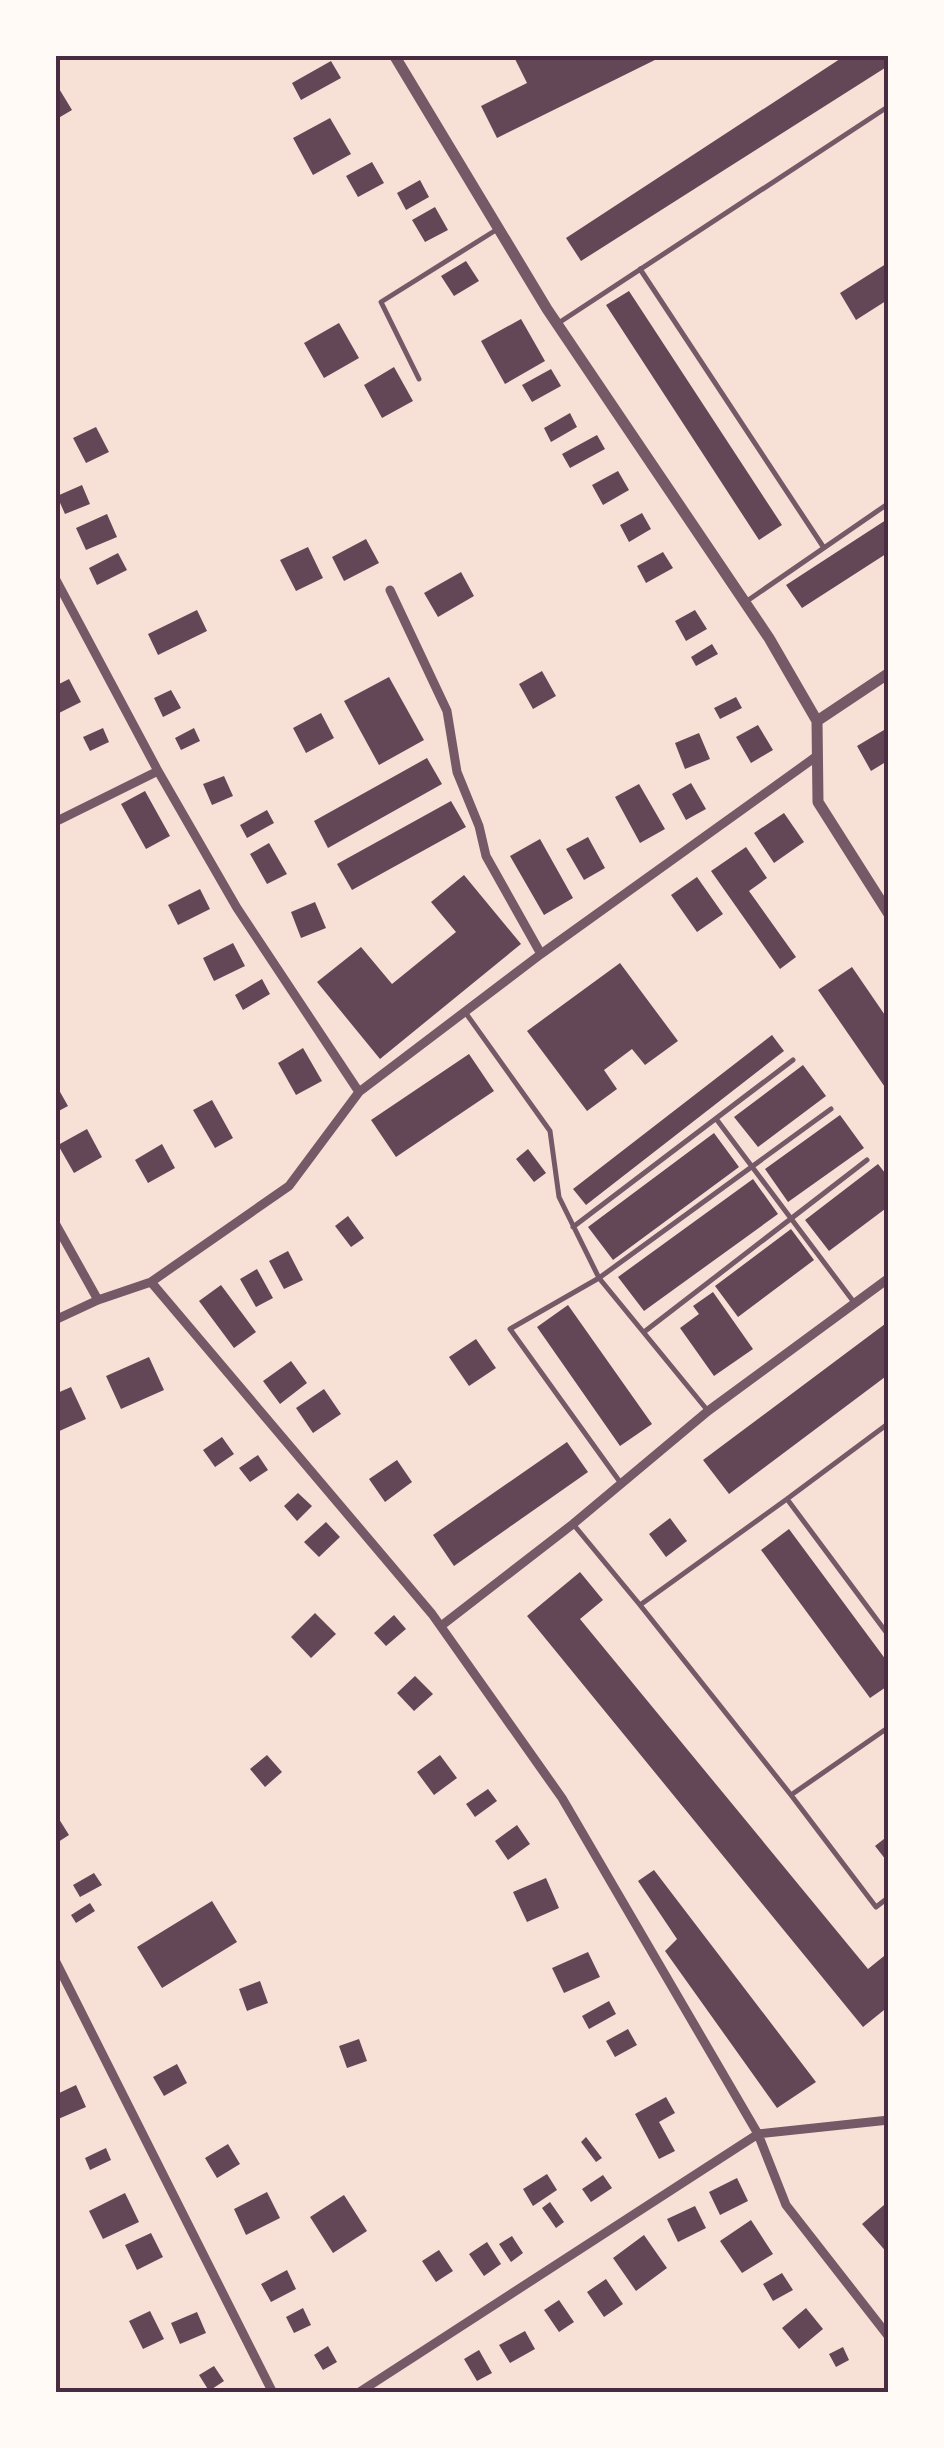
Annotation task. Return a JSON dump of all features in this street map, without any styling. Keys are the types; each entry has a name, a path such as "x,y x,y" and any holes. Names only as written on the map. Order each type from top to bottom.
{"street":[{"path":"394,55 557,324 745,603 817,720 818,802 889,914"},
{"path":"55,578 158,771 238,908 359,1092"},
{"path":"390,590 447,712 457,772 479,826 486,856 541,954"},
{"path":"817,720 889,673"},
{"path":"55,1320 152,1282 289,1186 359,1092 541,954 817,756"},
{"path":"55,822 158,771"},
{"path":"55,1222 98,1300"},
{"path":"441,1626 573,1524 708,1410 889,1278"},
{"path":"152,1282 441,1626 562,1798 758,2134 786,2204 889,2336"},
{"path":"55,1960 273,2393"},
{"path":"358,2393 758,2134 889,2120"}],"lane":[{"path":"557,324 889,106"},
{"path":"418,378 381,302 498,228"},
{"path":"640,269 824,548"},
{"path":"745,603 889,503"},
{"path":"466,1012 550,1131 559,1197 599,1278 708,1410"},
{"path":"572,1228 792,1060"},
{"path":"620,1482 510,1329 599,1278 831,1109"},
{"path":"717,1120 855,1304"},
{"path":"644,1332 867,1160"},
{"path":"640,1605 889,1423"},
{"path":"787,1500 889,1636"},
{"path":"573,1524 876,1907 889,1897"},
{"path":"791,1795 889,1727"}],"building":[{"path":"513,55 549,55 551,59 559,55 665,55 497,138 481,106 527,83"},
{"path":"846,55 882,55 888,66 581,261 566,238"},
{"path":"331,61 341,78 301,100 292,83"},
{"path":"55,82 72,110 55,120"},
{"path":"330,118 351,154 313,175 293,138"},
{"path":"372,162 384,183 358,197 346,176"},
{"path":"420,180 429,197 406,210 397,193"},
{"path":"435,207 448,230 425,242 412,220"},
{"path":"466,261 479,281 454,296 441,276"},
{"path":"889,262 889,299 856,320 840,293"},
{"path":"629,291 782,525 759,540 606,305"},
{"path":"521,319 545,361 505,384 481,341"},
{"path":"339,323 359,358 324,378 304,343"},
{"path":"394,367 413,401 382,418 364,385"},
{"path":"551,369 561,386 532,402 522,385"},
{"path":"570,413 577,427 551,442 544,428"},
{"path":"96,427 109,452 86,463 73,438"},
{"path":"597,435 605,449 570,468 562,454"},
{"path":"618,471 629,490 603,505 592,485"},
{"path":"82,485 90,504 65,514 57,496"},
{"path":"642,513 651,529 629,542 620,525"},
{"path":"107,514 117,537 86,550 76,528"},
{"path":"889,518 889,552 802,608 786,585"},
{"path":"366,539 379,563 344,581 332,557"},
{"path":"308,547 323,578 296,591 280,560"},
{"path":"663,552 673,568 646,583 637,566"},
{"path":"118,553 127,570 97,585 89,568"},
{"path":"461,572 474,596 438,617 424,593"},
{"path":"197,610 207,631 158,655 148,634"},
{"path":"695,610 707,629 686,641 675,621"},
{"path":"712,644 718,654 696,666 691,657"},
{"path":"542,671 556,696 533,709 519,684"},
{"path":"389,677 424,740 379,765 344,701"},
{"path":"69,679 81,702 55,715 55,686"},
{"path":"171,690 181,708 163,717 154,698"},
{"path":"736,697 742,708 720,719 714,708"},
{"path":"321,713 334,738 306,753 293,728"},
{"path":"758,725 773,750 751,763 736,737"},
{"path":"889,727 889,760 871,771 857,746"},
{"path":"103,728 109,742 90,751 83,737"},
{"path":"194,728 200,741 181,750 175,738"},
{"path":"699,733 710,759 685,769 675,743"},
{"path":"427,758 442,784 328,848 314,821"},
{"path":"224,776 233,796 212,805 203,784"},
{"path":"691,783 706,809 686,820 672,794"},
{"path":"639,784 665,829 640,843 615,797"},
{"path":"145,791 170,836 146,849 121,804"},
{"path":"451,801 466,827 352,890 337,864"},
{"path":"267,810 274,823 247,838 240,825"},
{"path":"784,813 804,842 774,863 754,833"},
{"path":"588,837 605,868 584,880 566,849"},
{"path":"540,839 573,898 544,915 510,856"},
{"path":"269,843 287,874 267,884 250,854"},
{"path":"746,847 767,878 749,891 796,957 780,969 711,871"},
{"path":"464,875 521,944 380,1059 317,982 361,947 392,984 456,932 431,902"},
{"path":"697,877 723,914 697,932 671,895"},
{"path":"200,889 210,909 178,925 168,905"},
{"path":"315,902 326,928 301,938 291,912"},
{"path":"233,943 245,966 214,981 203,958"},
{"path":"620,963 678,1041 645,1065 632,1049 604,1070 617,1089 587,1111 527,1031"},
{"path":"852,967 889,1021 889,1093 818,990"},
{"path":"262,979 270,994 243,1010 235,995"},
{"path":"772,1035 784,1051 586,1205 573,1189"},
{"path":"303,1048 322,1081 296,1095 278,1063"},
{"path":"469,1054 494,1091 396,1157 371,1120"},
{"path":"803,1065 826,1096 758,1147 734,1117"},
{"path":"55,1083 68,1106 55,1113"},
{"path":"212,1100 233,1138 215,1148 193,1110"},
{"path":"840,1115 864,1148 788,1202 765,1169"},
{"path":"87,1129 102,1157 74,1173 58,1145"},
{"path":"714,1133 739,1167 613,1260 588,1227"},
{"path":"162,1144 175,1168 148,1183 135,1160"},
{"path":"528,1149 546,1173 534,1182 516,1159"},
{"path":"878,1164 889,1178 889,1206 829,1251 805,1220"},
{"path":"753,1179 778,1214 644,1311 618,1277"},
{"path":"348,1216 364,1238 351,1247 335,1226"},
{"path":"791,1229 814,1260 738,1317 715,1286"},
{"path":"288,1251 303,1280 284,1289 269,1261"},
{"path":"257,1269 273,1298 256,1307 240,1279"},
{"path":"221,1285 256,1332 234,1348 199,1301"},
{"path":"713,1292 753,1349 714,1376 680,1328 699,1314 693,1306"},
{"path":"568,1305 652,1424 620,1446 537,1327"},
{"path":"889,1321 889,1374 729,1494 703,1460"},
{"path":"476,1339 496,1368 469,1386 449,1357"},
{"path":"149,1357 164,1390 121,1409 106,1376"},
{"path":"291,1361 307,1383 280,1404 263,1381"},
{"path":"71,1387 86,1419 55,1433 55,1394"},
{"path":"324,1389 341,1414 313,1433 296,1408"},
{"path":"222,1437 234,1454 215,1467 203,1450"},
{"path":"567,1442 588,1472 454,1566 433,1535"},
{"path":"258,1455 268,1470 250,1482 239,1468"},
{"path":"397,1460 412,1482 385,1502 369,1479"},
{"path":"298,1493 312,1506 297,1521 284,1506"},
{"path":"670,1518 687,1541 666,1557 649,1534"},
{"path":"326,1522 340,1537 319,1557 304,1542"},
{"path":"789,1529 889,1664 889,1685 870,1698 761,1550"},
{"path":"580,1572 603,1600 580,1619 868,1969 889,1952 889,2006 863,2027 527,1616"},
{"path":"315,1613 336,1634 311,1658 291,1637"},
{"path":"394,1615 406,1629 386,1646 374,1633"},
{"path":"415,1676 433,1694 414,1711 397,1693"},
{"path":"267,1755 282,1772 265,1787 250,1769"},
{"path":"440,1755 457,1778 434,1795 417,1772"},
{"path":"488,1789 497,1801 475,1817 466,1804"},
{"path":"59,1819 69,1835 55,1844 55,1822"},
{"path":"517,1825 530,1844 508,1860 495,1841"},
{"path":"889,1835 889,1858 886,1860 875,1846"},
{"path":"654,1870 816,2082 777,2108 665,1951 677,1939 638,1881"},
{"path":"94,1873 102,1885 80,1897 73,1885"},
{"path":"546,1878 559,1908 527,1922 513,1892"},
{"path":"212,1901 237,1942 162,1988 137,1947"},
{"path":"90,1903 95,1911 76,1923 71,1915"},
{"path":"588,1952 600,1977 564,1993 552,1968"},
{"path":"260,1981 268,2003 247,2011 239,1989"},
{"path":"609,2001 616,2014 589,2029 582,2016"},
{"path":"628,2029 637,2045 615,2057 606,2041"},
{"path":"359,2039 367,2061 347,2068 339,2046"},
{"path":"177,2064 187,2083 164,2096 153,2077"},
{"path":"76,2085 86,2107 56,2120 55,2095"},
{"path":"666,2097 675,2113 659,2122 675,2151 659,2159 635,2114"},
{"path":"586,2137 602,2158 596,2162 581,2142"},
{"path":"228,2144 240,2164 217,2178 205,2158"},
{"path":"106,2148 111,2160 90,2170 85,2158"},
{"path":"547,2174 557,2190 533,2206 523,2189"},
{"path":"603,2175 612,2188 591,2202 582,2189"},
{"path":"737,2178 748,2201 720,2215 709,2192"},
{"path":"267,2192 280,2218 246,2235 234,2209"},
{"path":"125,2193 139,2222 103,2239 89,2211"},
{"path":"344,2195 367,2231 333,2253 310,2217"},
{"path":"550,2202 564,2222 556,2228 542,2208"},
{"path":"884,2205 889,2211 889,2255 862,2224"},
{"path":"695,2206 706,2228 678,2242 667,2219"},
{"path":"751,2220 773,2254 742,2273 720,2241"},
{"path":"151,2233 163,2257 137,2270 125,2245"},
{"path":"644,2235 667,2268 636,2291 613,2258"},
{"path":"512,2236 523,2253 511,2262 499,2244"},
{"path":"487,2242 501,2264 484,2276 469,2254"},
{"path":"439,2250 453,2271 436,2282 422,2261"},
{"path":"287,2270 296,2289 271,2302 261,2284"},
{"path":"782,2273 793,2290 773,2301 763,2284"},
{"path":"606,2279 623,2304 604,2317 587,2292"},
{"path":"559,2300 574,2322 559,2332 544,2310"},
{"path":"303,2308 311,2325 294,2333 286,2317"},
{"path":"806,2308 823,2329 799,2349 782,2328"},
{"path":"150,2311 164,2339 143,2349 129,2321"},
{"path":"197,2312 206,2333 180,2344 171,2323"},
{"path":"525,2331 535,2349 510,2363 499,2345"},
{"path":"328,2346 337,2362 323,2370 314,2355"},
{"path":"843,2347 849,2360 836,2367 829,2354"},
{"path":"479,2350 492,2373 477,2381 464,2359"},
{"path":"214,2366 224,2381 209,2391 199,2375"}]}
